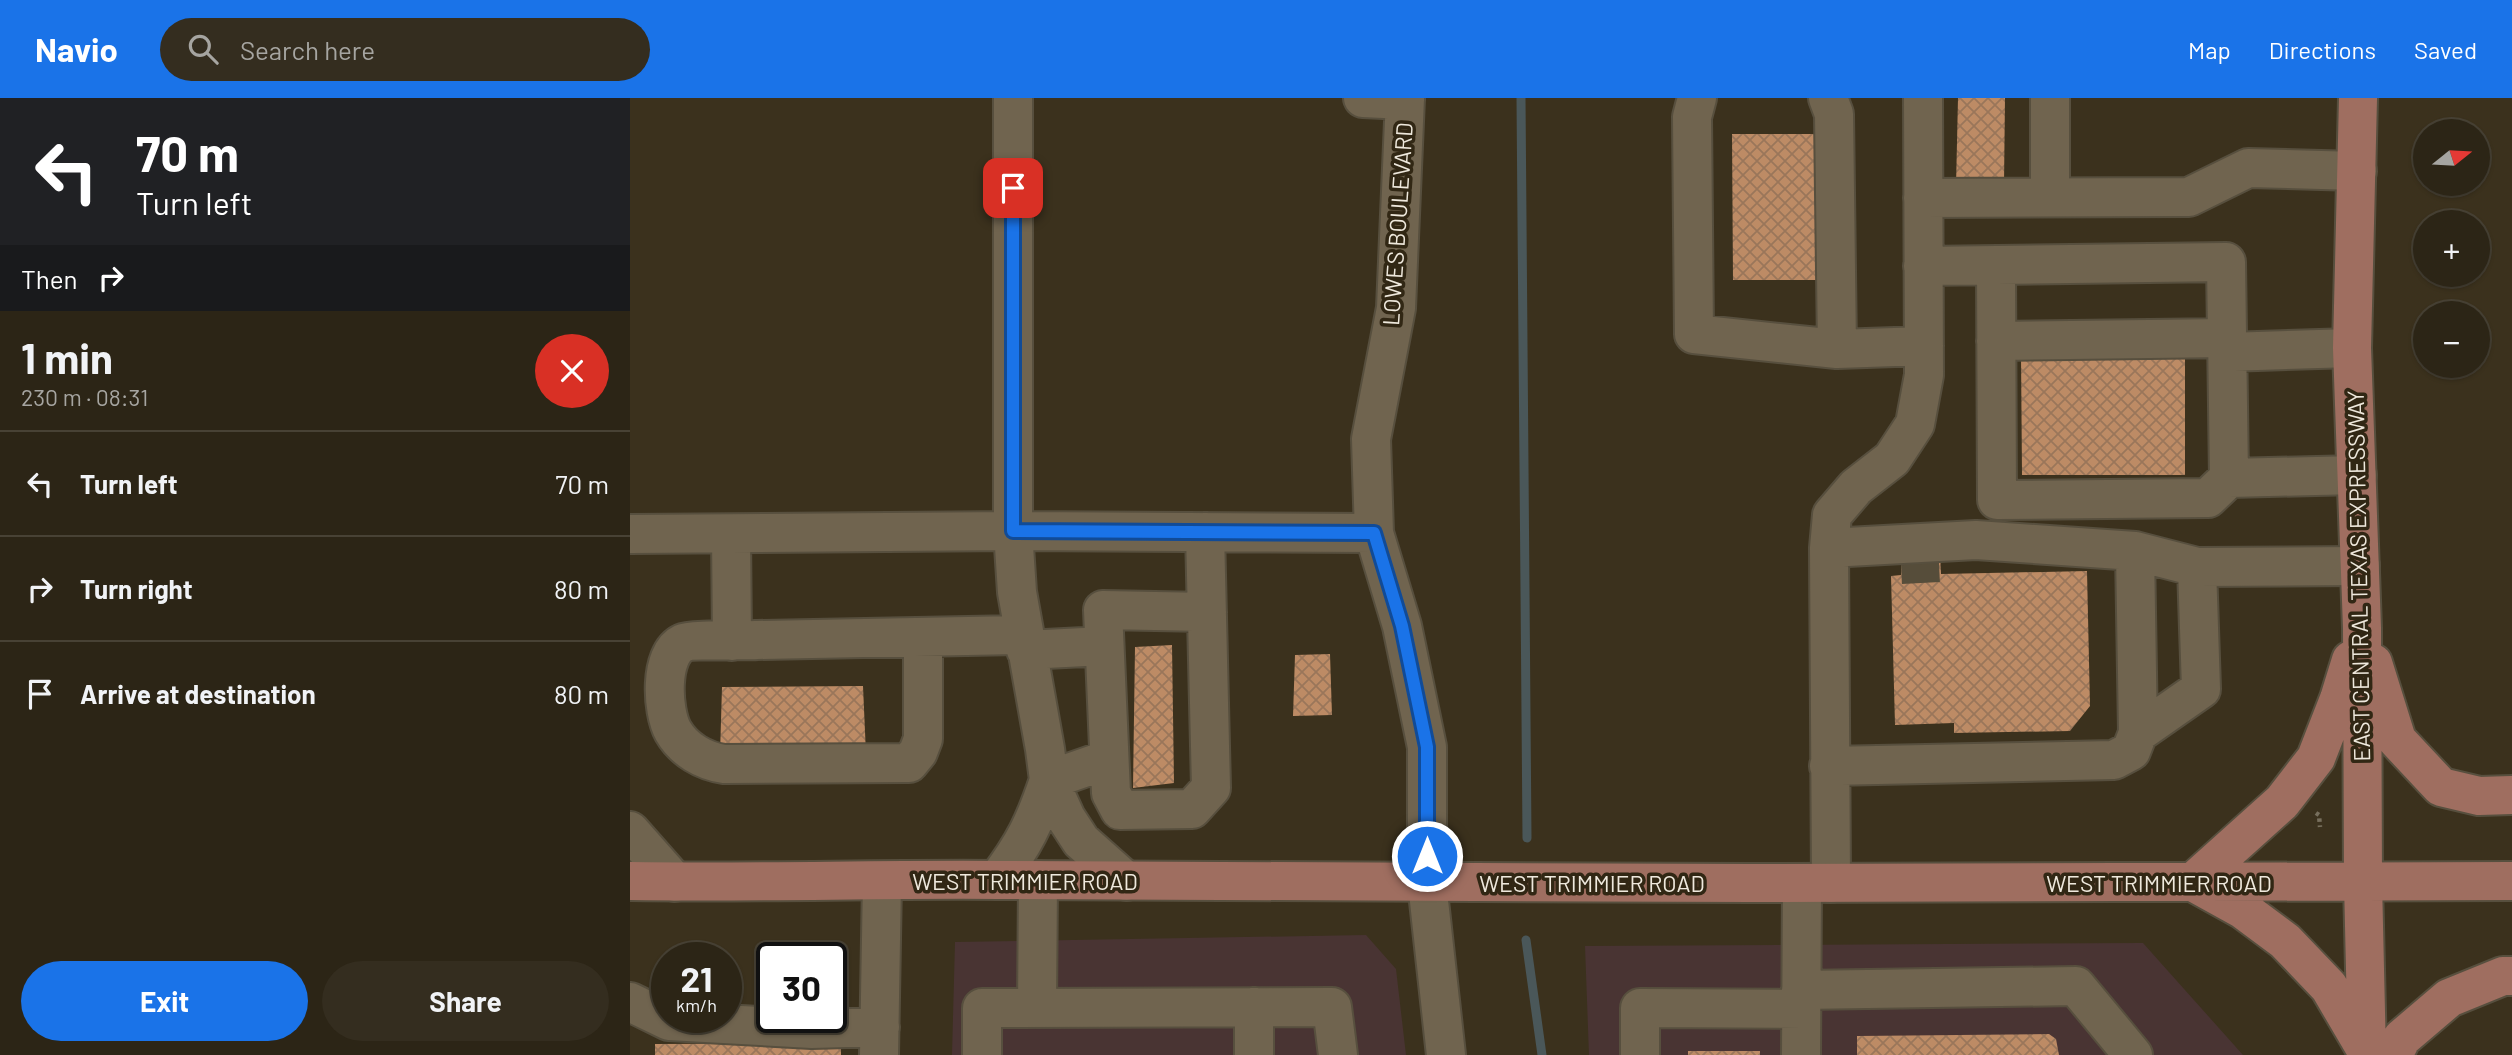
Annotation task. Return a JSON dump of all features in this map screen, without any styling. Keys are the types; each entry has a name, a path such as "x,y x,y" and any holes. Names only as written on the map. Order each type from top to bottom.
{"main road":[{"name":"EAST CENTRAL TEXAS EXPRESSWAY","path":"2358,98 2352,348 2362,628 2363,882 2376,1054"},
{"path":"2362,628 2398,740 2441,787 2479,796 2512,795"},
{"path":"2362,628 2316,758 2282,802 2193,882 2242,909 2285,941 2329,987 2376,1054 2402,1038 2449,998 2503,976 2512,976"},
{"name":"WEST TRIMMIER ROAD","path":"630,881 2512,881"}],"street":[{"path":"1013,98 1013,531 1017,592 1049,780 1066,818 1081,841 1126,881"},
{"path":"1363,98 1405,99"},
{"path":"1697,98 1692,117 1695,334 1837,349 1924,346"},
{"path":"1828,98 1833,114 1837,349"},
{"path":"1801,1055 1801,999 1829,766 1843,548 1832,515 1856,487 1892,458 1915,424 1923,375 1924,346 1923,98"},
{"path":"2050,98 2050,197"},
{"name":"LOWES BOULEVARD","path":"1405,99 1396,308 1371,439 1374,533 1402,626 1427,747 1427,883 1446,1055"},
{"path":"1923,198 2189,197 2248,168 2357,171"},
{"path":"1923,267 2226,262 2230,478"},
{"path":"1996,265 1997,500 2208,498 2230,478 2357,475"},
{"path":"1996,341 2352,348"},
{"path":"630,534 1013,531 1374,533"},
{"path":"1205,532 1207,612 1211,788 1192,809 1120,810 1111,793 1103,610 1207,612"},
{"path":"732,534 732,641"},
{"path":"1843,548 1976,540 2135,551 2197,567 2360,566"},
{"path":"1941,563 1955,561 1976,540"},
{"path":"1843,548 1885,565 1901,565"},
{"path":"1829,766 2114,760 2131,751 2138,733 2135,551"},
{"path":"2138,733 2201,689 2197,567"},
{"path":"923,637 923,740 909,763 706,762 673,731 667,714 665,675 669,655 684,642 923,637 1104,646"},
{"path":"1049,780 1109,759"},
{"path":"997,880 1019,851 1035,822 1049,780"},
{"path":"630,831 675,882"},
{"path":"630,1002 669,1021 812,1029 879,1041 882,880"},
{"path":"1037,1008 1038,880"},
{"path":"1640,1055 1640,1008 2076,986 2133,1055"},
{"path":"1254,1007 1254,1055"},
{"path":"982,1055 982,1008 1254,1007 1332,1007 1338,1055"}],"shaded area":[{"path":"1366,935 1396,969 1406,1055 952,1055 955,942"},
{"path":"2143,943 2243,1055 1589,1055 1585,946"}],"building":[{"path":"1958,98 2005,98 2004,184 1956,186"},
{"path":"1732,134 1816,134 1816,280 1733,280"},
{"path":"2021,356 2185,356 2185,475 2022,475"},
{"path":"1940,550 1941,574 2087,571 2090,706 2070,731 1954,733 1954,723 1895,725 1891,576 1901,575 1901,551"},
{"path":"1172,645 1174,783 1133,788 1135,647"},
{"path":"1330,654 1332,715 1293,716 1295,655"},
{"path":"863,686 866,754 720,754 722,687"},
{"path":"2049,1034 2056,1039 2059,1055 1857,1055 1857,1036"},
{"path":"841,1043 841,1055 655,1055 655,1044"},
{"path":"1688,1051 1760,1051 1760,1055 1688,1055"}],"waterway":[{"path":"1521,98 1527,838"},
{"path":"1526,940 1542,1055"}],"tunnel":[{"path":"1901,565 1941,563"}],"route":[{"path":"1013,188 1013,531 1374,533 1402,626 1427,747 1427,856"}]}
